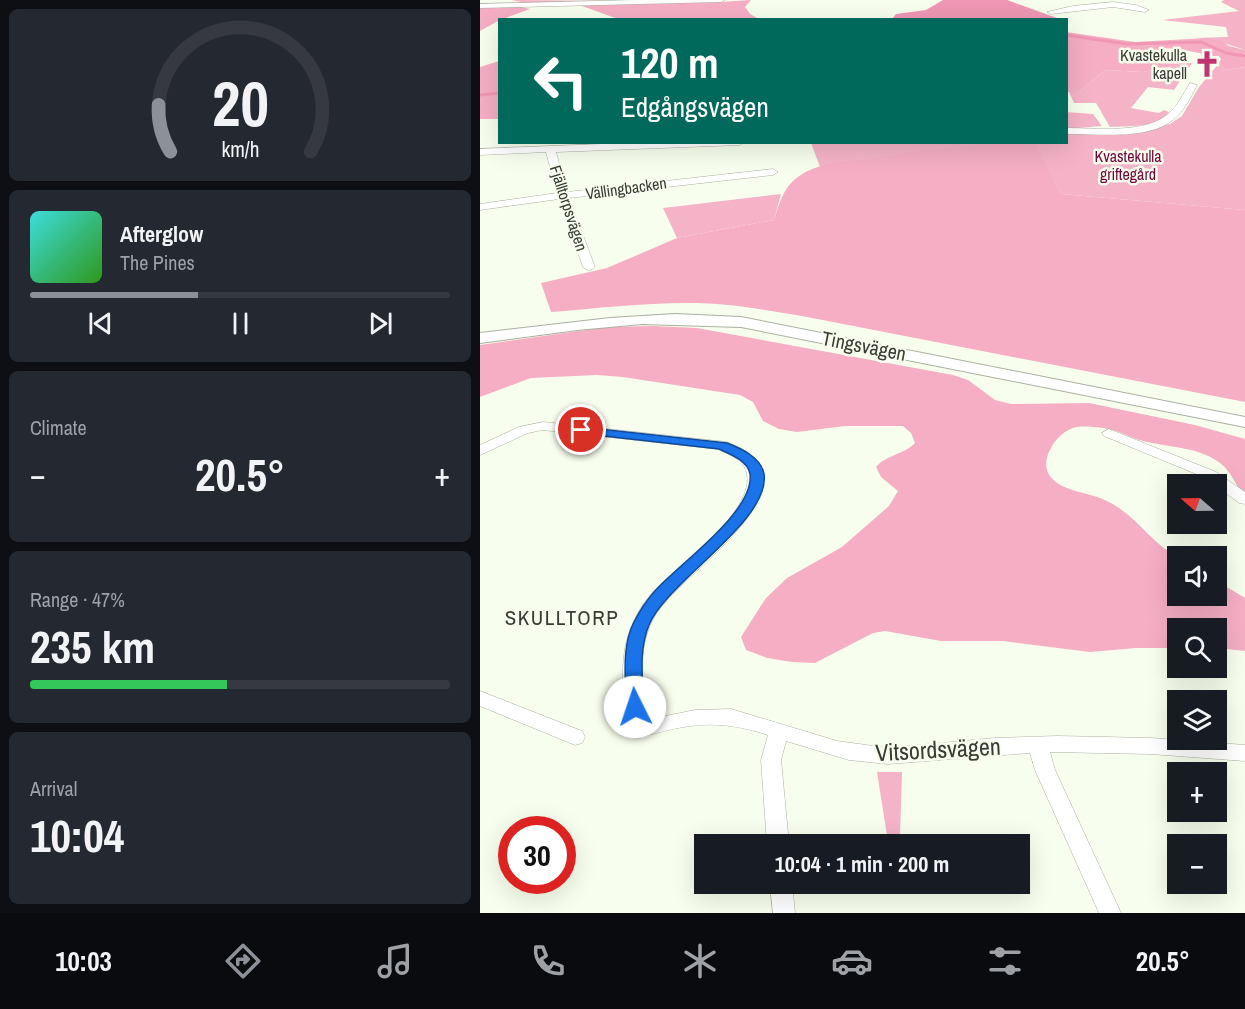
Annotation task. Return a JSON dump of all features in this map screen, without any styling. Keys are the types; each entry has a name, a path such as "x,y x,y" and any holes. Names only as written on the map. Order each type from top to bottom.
{"street":[{"path":"480,6 722,0"},
{"path":"1051,12 1121,4 1137,6 1145,10"},
{"path":"1068,131 1136,128 1165,121 1178,110 1193,85"},
{"path":"480,152 686,144"},
{"name":"Fjälltorpsvägen","path":"550,149 589,267"},
{"name":"Vällingbacken","path":"480,207 564,197 642,184 773,172"},
{"name":"Tingsvägen","path":"480,338 622,319 685,318 741,322 1245,422"},
{"name":"Vitsordsvägen","path":"480,451 524,430 543,426 722,446 740,453 753,466 757,475 757,483 737,521 660,596 641,624 633,655 637,730 669,722 711,716 733,717 870,755 910,756 992,746 1038,745 1168,746 1245,753"},
{"path":"1109,433 1211,475 1245,499"},
{"path":"480,698 559,733 575,737"},
{"path":"777,834 771,760 779,731"},
{"path":"1038,745 1045,770 1110,913"},
{"path":"782,894 784,913"}],"green space":[{"path":"1245,0 1245,50 1194,38 1228,37 1226,27 1162,20 1239,11 1221,2"},
{"path":"1192,63 1174,90 1148,87 1131,108 1159,113 1164,110 1169,112 1150,124 1110,127 1096,103 1074,103 1069,92 1079,92 1105,70 1143,72"},
{"name":"Kvastekulla griftegård","path":"1219,63 1225,70 1245,67 1245,210 1061,194 1035,144 1068,144 1068,134 1136,131 1170,124 1182,116 1199,87"},
{"path":"1068,112 1093,114 1102,126 1068,129"},
{"name":"Kvastekulla griftegård","path":"811,144 1016,144 927,151 820,167"},
{"path":"781,194 774,220 677,238 663,208"},
{"path":"877,772 902,772 900,834 887,834"}],"shaded area":[{"path":"511,0 720,2 751,0 745,7 750,14 757,18 615,18 582,6 583,1 528,3"},
{"path":"943,0 1007,0 1057,18 893,18 896,14 926,10"},
{"path":"516,6 530,9 505,18 498,18 498,21 480,31 480,7"},
{"path":"1068,32 1135,42 1207,38 1245,50 1245,67 1225,70 1219,63 1221,59 1219,57 1179,49 1160,48 1159,50 1181,57 1177,60 1187,63 1143,72 1105,70 1079,92 1068,92"},
{"path":"498,61 498,119 480,119 480,67"},
{"path":"992,144 1036,144 1061,194 1245,210 1245,402 802,316 750,308 679,303 551,312 541,283 607,268 677,238 774,220 789,186 805,172 839,162"},
{"path":"607,327 697,328 953,375 968,380 995,400 1011,404 1089,403 1195,425 1245,439 1245,496 1226,468 1209,456 1191,450 1143,441 1104,428 1081,427 1068,430 1055,442 1046,463 1048,473 1055,481 1068,489 1100,498 1117,507 1167,551 1167,606 1227,606 1227,587 1245,598 1245,651 1227,649 1227,618 1167,618 1167,648 1090,652 1003,641 941,641 885,631 873,633 815,663 767,658 746,650 741,637 766,598 787,578 842,547 889,506 898,491 881,477 876,467 915,443 911,433 903,426 845,426 797,432 779,429 763,421 753,402 740,395 623,377 597,375 531,378 480,397 480,345"}],"waterway":[{"path":"1068,35 1127,44 1201,42 1226,53 1245,56"},
{"path":"480,95 498,93"}],"place":[{"name":"Kvastekulla kapell","path":"1207,64"}],"district":[{"name":"SKULLTORP","path":"562,618"}],"route":[{"path":"581,430 722,446 740,453 753,466 757,475 753,494 737,521 716,544 660,596 641,624 633,655 635,707"}]}
